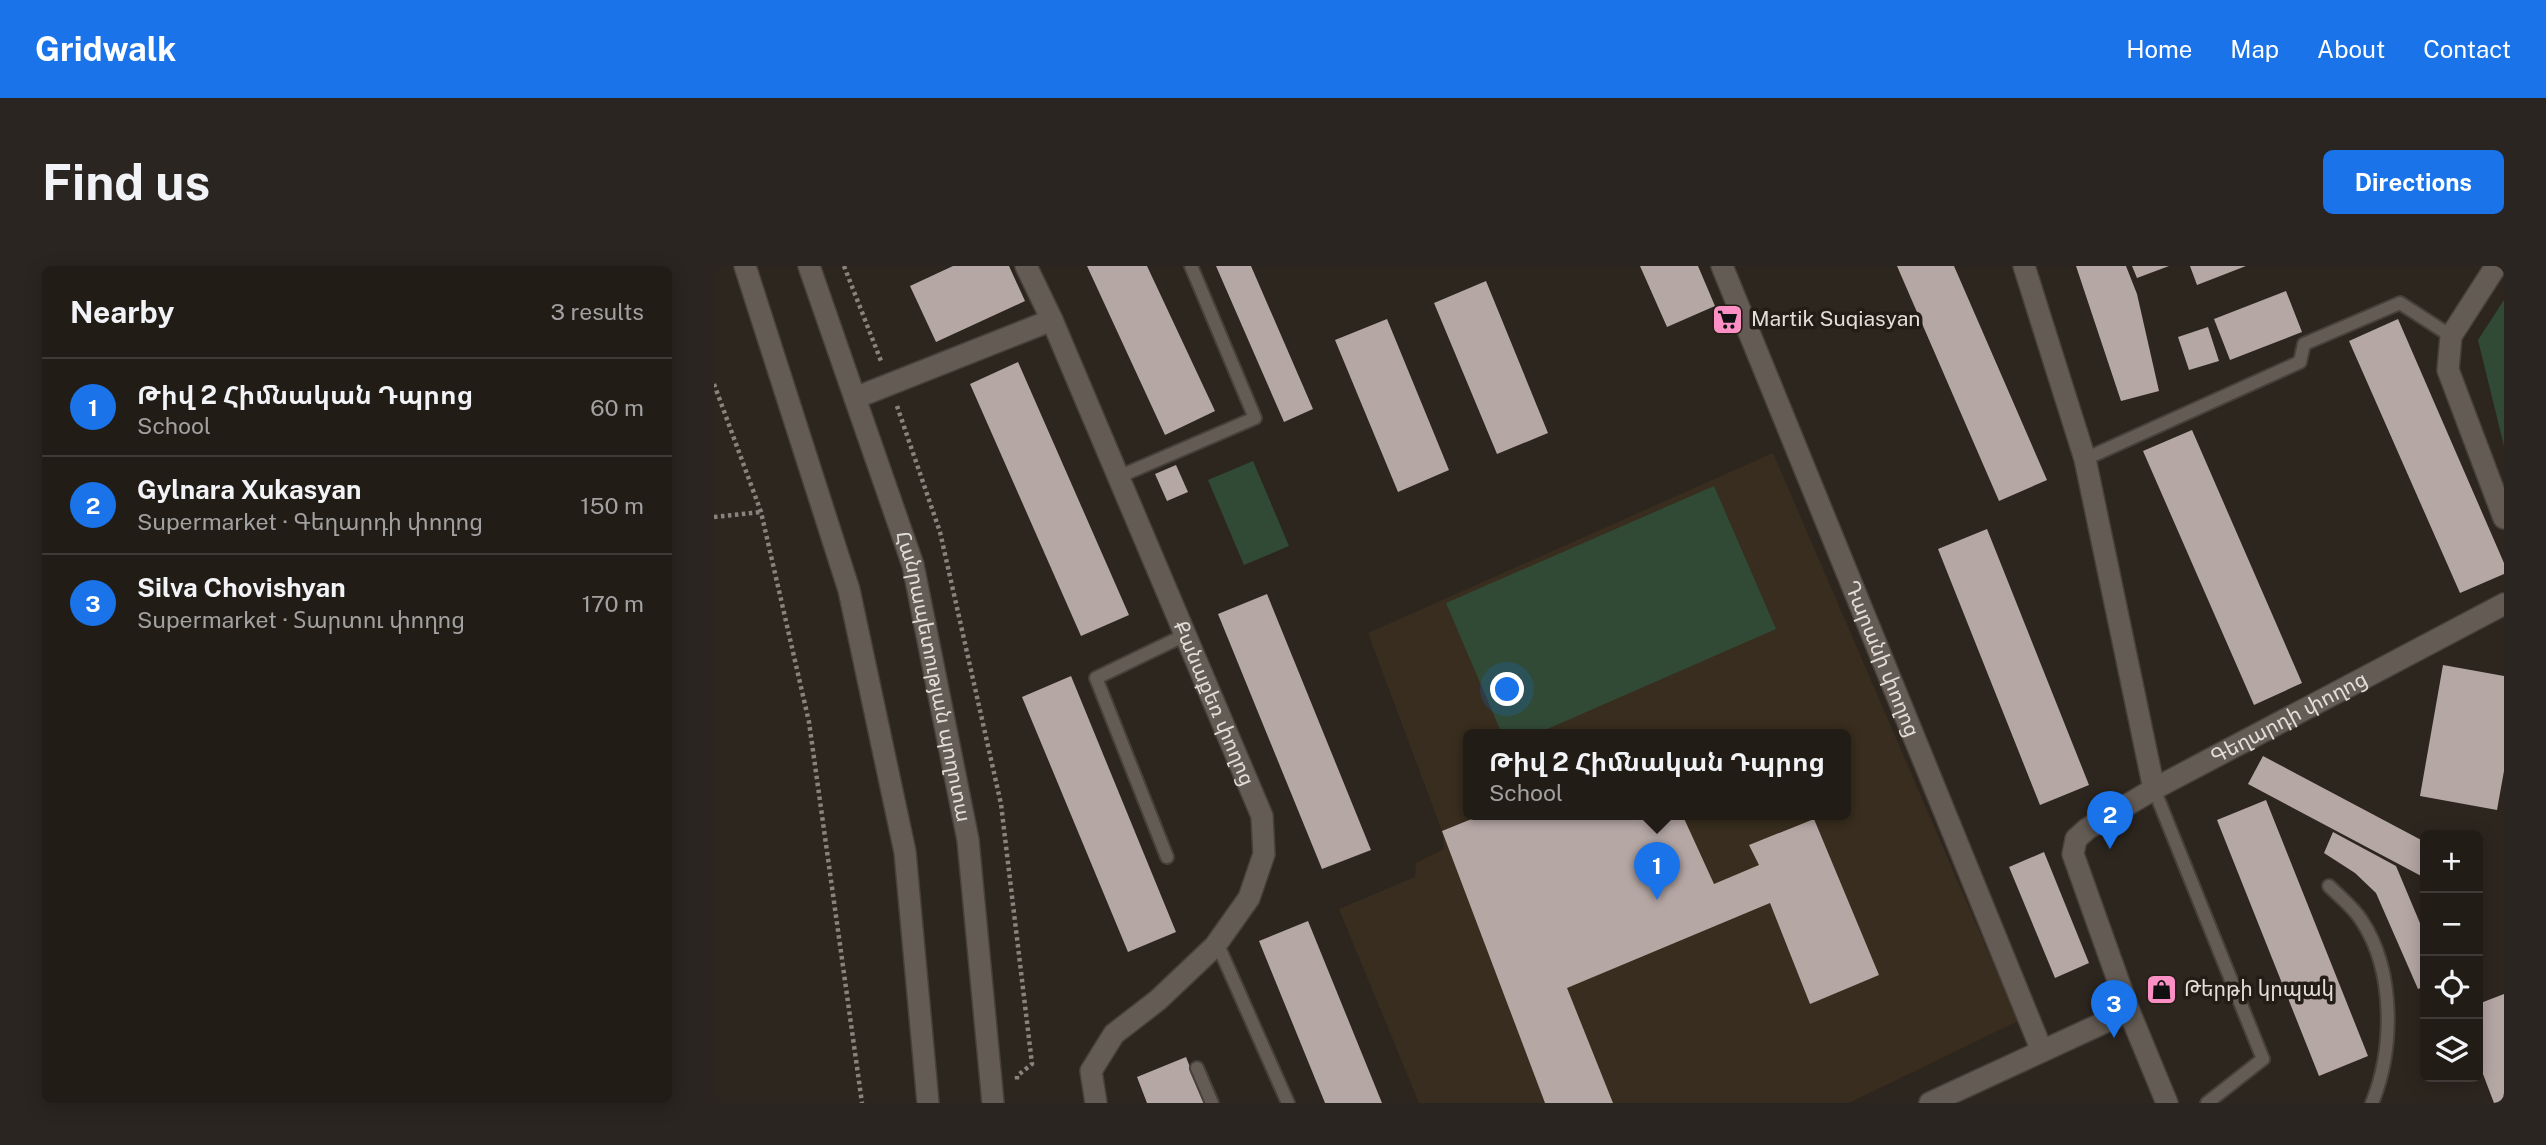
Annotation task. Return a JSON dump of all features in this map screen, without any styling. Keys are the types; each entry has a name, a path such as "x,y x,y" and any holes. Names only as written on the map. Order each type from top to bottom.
{"street":[{"path":"745,266 849,590 905,852 928,1103"},
{"name":"Հանրապետության պողոտա","path":"809,266 912,565 968,840 993,1103"},
{"name":"Քանաքեռ փողոց","path":"1026,266 1052,320 1262,816 1265,854 1249,898 1217,943 1158,1000 1114,1034 1091,1071 1096,1103"},
{"name":"Դարանի փողոց","path":"1722,266 2042,1051"},
{"path":"2024,266 2085,459 2154,789"},
{"path":"2496,266 2451,336 2448,370 2504,518"},
{"path":"855,398 1052,320"},
{"name":"Գեղարդի փողոց","path":"2129,1011 2073,855 2076,839 2087,829 2154,789 2504,604"},
{"path":"1930,1103 2129,1011 2167,1103"}],"lane":[{"path":"1118,477 1255,418 1191,266"},
{"path":"2085,459 2300,362 2304,344 2400,303 2451,336"},
{"path":"1167,857 1096,678 1185,635"},
{"path":"2154,789 2263,1059 2207,1103"},
{"path":"2329,886 2362,921 2376,950 2382,972 2387,1044 2382,1080 2372,1103"},
{"path":"1217,943 1288,1103"},
{"path":"1197,1068 1212,1103"}],"path":[{"path":"714,384 761,512 809,722 862,1103"},
{"path":"714,517 761,512"}],"shaded area":[{"path":"1773,453 2018,1021 1849,1103 1419,1103 1339,909 1415,877 1416,863 1444,849 1442,831 1368,633"}],"green space":[{"path":"2504,300 2504,446 2478,340"},
{"path":"1253,461 1289,546 1244,565 1208,480"},
{"path":"1714,486 1776,629 1547,729 1500,729 1446,603"}],"building":[{"path":"953,266 1009,266 1025,301 936,342 910,286"},
{"path":"1087,266 1147,266 1215,411 1165,435"},
{"path":"1216,266 1251,266 1313,409 1284,422"},
{"path":"1640,266 1698,266 1715,306 1667,327"},
{"path":"1897,266 1954,266 2047,480 1999,501"},
{"path":"2076,266 2126,266 2137,294 2159,391 2121,401"},
{"path":"2132,266 2169,266 2137,278"},
{"path":"2190,266 2246,266 2197,285"},
{"path":"1486,281 1548,433 1497,454 1434,303"},
{"path":"2286,291 2302,332 2230,360 2214,319"},
{"path":"1387,319 1449,470 1398,492 1335,340"},
{"path":"2398,319 2504,563 2504,574 2460,593 2349,341"},
{"path":"2208,327 2219,361 2189,370 2178,337"},
{"path":"1018,362 1129,615 1081,636 970,384"},
{"path":"2192,430 2302,683 2254,705 2143,451"},
{"path":"1176,465 1188,492 1167,501 1155,474"},
{"path":"1987,529 2089,785 2040,805 1938,549"},
{"path":"1267,594 1371,850 1322,869 1218,614"},
{"path":"2443,665 2504,676 2504,771 2497,810 2420,796"},
{"path":"1071,676 1176,932 1128,952 1022,697"},
{"path":"2263,756 2420,839 2420,875 2248,784"},
{"path":"2266,800 2368,1056 2319,1076 2217,820"},
{"path":"1469,820 1685,820 1714,884 1759,865 1749,845 1814,820 1879,975 1810,1004 1770,903 1567,988 1613,1103 1545,1103 1442,831"},
{"path":"2333,832 2396,866 2420,923 2420,988 2418,989 2376,893 2355,873 2324,853"},
{"path":"2044,852 2089,963 2055,978 2009,867"},
{"path":"1308,921 1382,1103 1325,1103 1259,941"},
{"path":"2504,994 2504,1103 2494,1103 2483,1074 2483,1002"},
{"path":"1186,1057 1204,1103 1147,1103 1137,1077"}],"place":[{"name":"Martik Suqiasyan","path":"1728,319"},
{"name":"Gylnara Xukasyan","path":"2110,849"},
{"name":"Թիվ 2 Հիմնական Դպրոց","path":"1657,900"},
{"name":"Թերթի կրպակ","path":"2161,989"},
{"name":"Silva Chovishyan","path":"2114,1038"}]}
